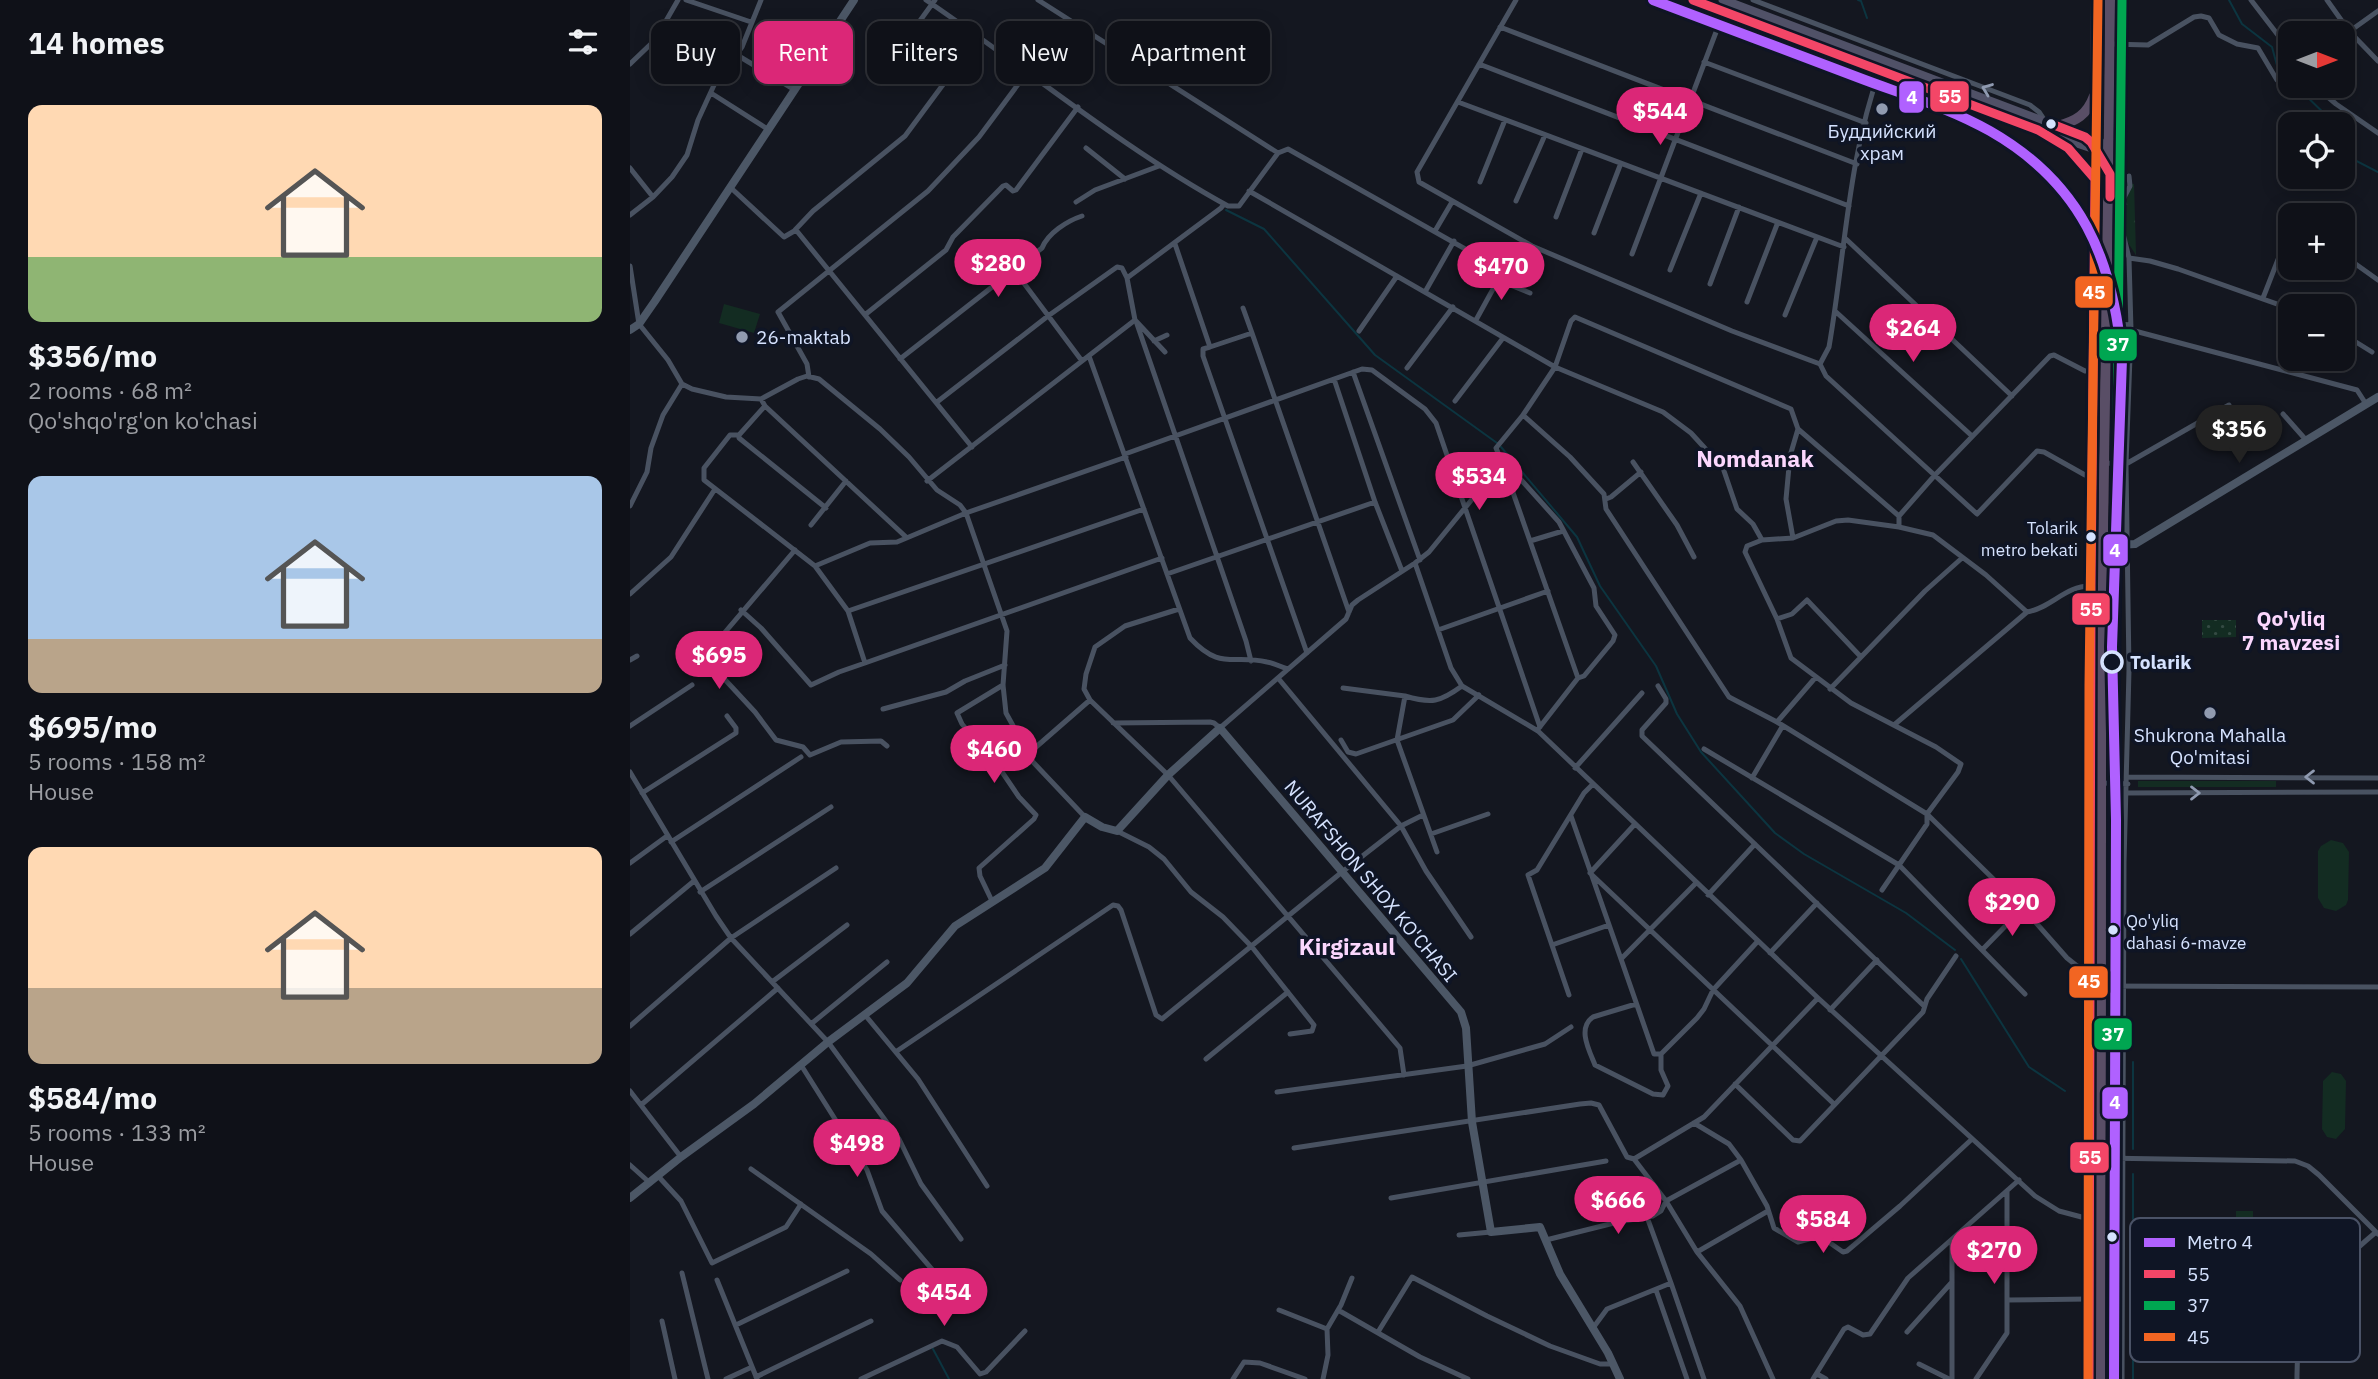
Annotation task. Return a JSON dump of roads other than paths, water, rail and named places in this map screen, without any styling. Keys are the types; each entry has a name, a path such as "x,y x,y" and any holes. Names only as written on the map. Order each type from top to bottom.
{"highway":[{"path":"2096,0 2090,970 2100,1158 2100,1379"},
{"path":"2088,1379 2089,1219 2095,1032 2101,986 2110,0"},
{"path":"2058,126 2074,121 2084,114 2096,90"},
{"path":"2041,126 2068,148 2095,176"}],"main road":[{"path":"1693,0 1890,74 2041,126 2058,126 2085,136 2110,174 2095,176"},
{"path":"1723,0 1894,64 2095,149 2104,146 2110,139"},
{"path":"1890,74 1894,64"}],"street":[{"path":"630,64 655,40 678,0"},
{"path":"686,0 751,22"},
{"path":"740,51 761,0"},
{"path":"630,330 639,324 854,0"},
{"path":"926,0 959,21"},
{"path":"1038,0 1278,153"},
{"path":"1516,0 1416,176 1421,184 1532,246 1732,331 1820,364 1826,376 1977,514 2037,451 2044,452 2085,475 2092,475"},
{"path":"1753,0 2030,105 2039,112 2041,126"},
{"path":"2251,0 2278,35"},
{"path":"2327,0 2342,21"},
{"path":"919,21 933,2"},
{"path":"2356,28 2378,11"},
{"path":"1632,254 1724,12"},
{"path":"2110,44 2148,45 2194,18 2205,16 2219,35 2237,44 2258,48 2277,80"},
{"path":"1500,27 1857,163"},
{"path":"2356,38 2378,61"},
{"path":"740,57 795,90"},
{"path":"1704,62 1866,123"},
{"path":"1479,64 1849,205"},
{"path":"1820,364 1829,347 1849,205 1880,70"},
{"path":"630,215 653,197 687,155 698,120 715,84"},
{"path":"791,234 813,211 905,136 943,84"},
{"path":"809,377 807,364 778,312 928,191 979,137 1018,84"},
{"path":"1046,84 1159,166 1224,204 1239,206 1278,153 1285,149 1291,150 1499,268"},
{"path":"711,93 769,130"},
{"path":"2329,98 2378,133"},
{"path":"1458,102 1844,247"},
{"path":"866,314 946,250 953,237 1003,186 1016,190 1078,107"},
{"path":"1480,182 1505,120"},
{"path":"1516,201 1545,135"},
{"path":"1086,148 1125,179"},
{"path":"1556,217 1582,149"},
{"path":"1594,233 1621,163"},
{"path":"1076,202 1095,190 1159,166"},
{"path":"630,168 653,197"},
{"path":"2122,1379 2124,863 2129,670 2126,464 2131,327 2129,258 2120,213 2121,201 2130,186 2129,176"},
{"path":"730,187 784,237 796,230 972,447"},
{"path":"1249,191 1555,367 1663,412 1691,433 1723,468 1737,509 1753,524 1762,540"},
{"path":"1670,270 1701,193"},
{"path":"1435,231 1451,202"},
{"path":"1127,278 1224,204"},
{"path":"1710,285 1739,207"},
{"path":"900,359 1042,248 1046,240 1066,224 1083,216"},
{"path":"1747,302 1778,222"},
{"path":"1786,315 1817,237"},
{"path":"1845,239 2011,396"},
{"path":"1425,292 1454,242"},
{"path":"1175,244 1210,347"},
{"path":"2129,258 2178,269 2278,304"},
{"path":"2263,299 2278,260"},
{"path":"2355,264 2378,280"},
{"path":"630,267 639,324 668,360 682,384 726,397 761,399 798,379 820,379 880,429 937,490 960,505 966,513 1008,636 1003,685 1006,713 1028,754 1085,817 1149,847 1164,859 1191,892 1223,918 1252,947 1314,1027 1312,1031 1290,1034"},
{"path":"937,402 1048,316 1117,267 1122,268 1127,278 1136,322 1251,661"},
{"path":"1014,270 1082,361"},
{"path":"1359,331 1397,276"},
{"path":"1476,320 1499,281 1530,293"},
{"path":"1407,368 1453,307"},
{"path":"1243,308 1349,612"},
{"path":"1835,311 1972,436"},
{"path":"1578,678 1496,451 1555,367 1573,318 1578,317 1786,405 1794,414 1798,429 1790,456 1786,499 1793,538"},
{"path":"1136,322 1165,352"},
{"path":"928,481 1136,322"},
{"path":"2107,323 2131,327 2357,390 2366,404"},
{"path":"1252,333 1202,352 1307,653"},
{"path":"1154,341 1167,335"},
{"path":"1455,401 1503,338"},
{"path":"2355,341 2372,352"},
{"path":"1899,527 1899,516 1935,475 2052,355 2085,371 2093,371"},
{"path":"1089,356 1190,638 1223,660 1267,662 1288,670"},
{"path":"815,566 870,543 891,544 966,513 1175,436 1353,372 1372,370 1432,416 1539,729"},
{"path":"1353,372 1451,668 1462,686 1539,729 1576,768 1818,999 1972,1139 2049,1206 2069,1215 2089,1219"},
{"path":"1334,379 1375,502 1402,571"},
{"path":"630,506 647,472 651,448 663,415 682,384"},
{"path":"2103,546 2135,544 2378,397"},
{"path":"761,399 765,407 906,537"},
{"path":"2104,463 2126,464 2229,405"},
{"path":"765,407 739,435 730,435 704,468 704,480 815,566 848,611 865,663"},
{"path":"2283,414 2306,440"},
{"path":"1523,415 1570,457 1606,499 1606,509 1726,693 1927,814 2023,908 2075,965 2090,970"},
{"path":"1798,429 1899,516"},
{"path":"739,435 741,441 826,508"},
{"path":"1117,831 1168,775 1346,619 1358,600 1418,562 1464,510 1500,462"},
{"path":"1500,462 1505,462 1559,522 1594,588 1596,606 1615,635 1614,641 1584,676 1578,678 1539,729"},
{"path":"1633,462 1677,525 1694,557"},
{"path":"1606,499 1642,472"},
{"path":"811,525 846,481"},
{"path":"630,594 671,557 715,489"},
{"path":"1167,574 1375,502"},
{"path":"848,611 1144,509"},
{"path":"1882,890 1927,824 1927,814 1961,764 1936,747 1830,689 1791,658 1777,618 1745,552 1747,546 1762,540 1793,538 1836,521 1848,520 1933,535 1986,575 2027,612"},
{"path":"1530,541 1563,531"},
{"path":"795,550 704,657 755,712 776,740 803,747 810,755 841,742 881,741 887,746"},
{"path":"742,611 761,628 811,685 839,672 1161,558"},
{"path":"1830,689 1925,591 1962,558"},
{"path":"1894,725 2027,612 2035,611 2074,587 2091,586"},
{"path":"1438,630 1548,591"},
{"path":"1777,618 1792,614 1807,600 1861,657"},
{"path":"1179,609 1125,626 1095,647 1084,689 1090,700 1168,775 1400,1048 1404,1075"},
{"path":"630,660 637,656"},
{"path":"883,709 946,692 1005,665"},
{"path":"1278,678 1401,826 1433,881 1471,937"},
{"path":"1752,778 1780,725 1815,678"},
{"path":"630,726 692,685"},
{"path":"992,901 979,868 1036,815 962,724 957,713 1003,685"},
{"path":"1343,688 1432,702 1444,698 1462,686"},
{"path":"1658,686 1666,703 1642,730 1641,735 1924,1006"},
{"path":"1576,768 1642,693"},
{"path":"1341,740 1348,752 1356,754 1452,720 1479,695"},
{"path":"1405,696 1397,740 1437,852"},
{"path":"1028,754 1090,700"},
{"path":"642,793 737,732 727,716"},
{"path":"1113,723 1212,722 1220,728"},
{"name":"NURAFSHON SHOX KO'CHASI","path":"1220,728 1461,1012 1466,1028 1472,1122 1491,1233"},
{"path":"1704,749 1899,865 2025,995"},
{"path":"630,863 801,757"},
{"path":"630,773 700,892 731,938 828,1041 900,1139 921,1184 961,1239"},
{"path":"2101,783 2281,777 2378,778"},
{"path":"2281,777 2281,793"},
{"path":"2366,778 2366,792"},
{"path":"1569,995 1528,874 1537,870 1584,793 1593,784"},
{"path":"2127,793 2378,792"},
{"path":"700,892 831,807"},
{"path":"1431,834 1488,814"},
{"path":"897,1051 1113,905 1121,910 1156,1016 1161,1019 1401,826 1423,816"},
{"path":"1571,816 1654,1054 1661,1054 1697,1018 1713,990 1758,941"},
{"path":"630,1198 754,1104 828,1041 906,983 955,926 1045,868 1085,817"},
{"path":"1590,873 1635,824"},
{"path":"1709,895 1755,844"},
{"path":"630,1026 731,938 835,868"},
{"path":"1590,873 1835,1104"},
{"path":"630,934 694,881"},
{"path":"1621,959 1696,883"},
{"path":"1770,953 1817,903"},
{"path":"1982,950 2023,908"},
{"path":"772,982 846,925"},
{"path":"1552,945 1609,925"},
{"path":"1735,1084 1796,1142 1800,1141 1923,1012 1924,1006 1956,956"},
{"path":"1830,1010 1877,960"},
{"path":"811,1024 887,962"},
{"path":"2101,986 2378,987"},
{"path":"641,1105 778,988"},
{"path":"1206,1059 1288,992"},
{"path":"1634,1159 1704,1117 1818,999"},
{"path":"1636,1004 1587,1021 1584,1027 1585,1037 1595,1065 1653,1094 1663,1095 1668,1086 1661,1070 1661,1054"},
{"path":"865,1015 918,1079 987,1186"},
{"path":"1277,1092 1467,1066 1545,1044 1572,1027"},
{"path":"801,1065 867,1170 882,1211 936,1274"},
{"path":"630,1091 681,1157"},
{"path":"1294,1148 1591,1103 1599,1105 1627,1157 1634,1159 1666,1202 1697,1252 1740,1306 1773,1379"},
{"path":"1694,1124 1729,1143 1768,1211 1774,1228 1798,1242 1820,1236 1839,1251 1847,1251 1972,1139"},
{"path":"2100,1158 2300,1162 2319,1175 2377,1233 2360,1248"},
{"path":"1546,1240 1647,1217 1661,1211 1666,1202 1741,1160"},
{"path":"1391,1198 1606,1161"},
{"path":"630,1165 650,1183"},
{"path":"751,1169 871,1254 900,1280"},
{"path":"658,1176 681,1201 712,1263 786,1227 801,1204"},
{"path":"1826,1379 1815,1376 1821,1362 1844,1329 1850,1327 1868,1336 1908,1278 2019,1180"},
{"path":"1976,1379 2007,1333 2007,1191"},
{"path":"1697,1252 1768,1211"},
{"path":"1647,1217 1704,1379"},
{"path":"1459,1235 1541,1227 1560,1274 1614,1364 1620,1379"},
{"path":"1919,1364 1950,1379 1952,1240"},
{"path":"736,1325 847,1271"},
{"path":"682,1273 708,1379"},
{"path":"1378,1332 1412,1277 1550,1346 1600,1364 1614,1364"},
{"path":"1323,1379 1328,1356 1326,1329 1352,1278"},
{"path":"717,1280 757,1378 871,1321"},
{"path":"1907,1332 1952,1282"},
{"path":"1593,1328 1607,1309 1671,1283"},
{"path":"1656,1290 1688,1379"},
{"path":"2007,1300 2089,1298"},
{"path":"1279,1310 1326,1329"},
{"path":"1338,1310 1420,1357 1468,1379"},
{"path":"662,1321 675,1379"},
{"path":"861,1379 942,1341 957,1347 980,1374 986,1372 1025,1331"},
{"path":"1233,1379 1244,1362 1260,1363 1305,1379"},
{"path":"726,1379 752,1367"}],"waterway":[{"path":"1858,0 1861,1 1867,18"},
{"path":"2229,0 2242,24 2272,47 2278,69"},
{"path":"2308,98 2323,112"},
{"path":"2355,160 2378,172"},
{"path":"1226,210 1264,229 1375,355 1497,443"},
{"path":"1501,447 1577,537 1600,586 1656,666 1677,714 1701,752 1775,833 1804,854 1906,913 1955,950"},
{"path":"1961,959 2029,1067 2065,1091"},
{"path":"2133,1062 2133,1149"},
{"path":"2133,1174 2133,1218"},
{"path":"933,1349 949,1379"},
{"path":"2133,1362 2133,1379"}],"metro line":[{"name":"4","path":"1653,0 1941,108 1990,131 2048,174 2087,227 2100,256 2110,288 2122,359 2112,647 2116,820 2114,1379"}],"place":[{"name":"Буддийский храм","path":"1882,109"},
{"name":"26-maktab","path":"742,337"},
{"name":"Tolarik metro bekati","path":"2091,537"},
{"name":"Tolarik","path":"2112,662"},
{"name":"Shukrona Mahalla Qo'mitasi","path":"2210,713"},
{"name":"Qo'yliq dahasi 6-mavze","path":"2113,930"}],"district":[{"name":"Nomdanak","path":"1755,459"},
{"name":"Qo'yliq 7 mavzesi","path":"2291,631"},
{"name":"Kirgizaul","path":"1347,947"}]}
